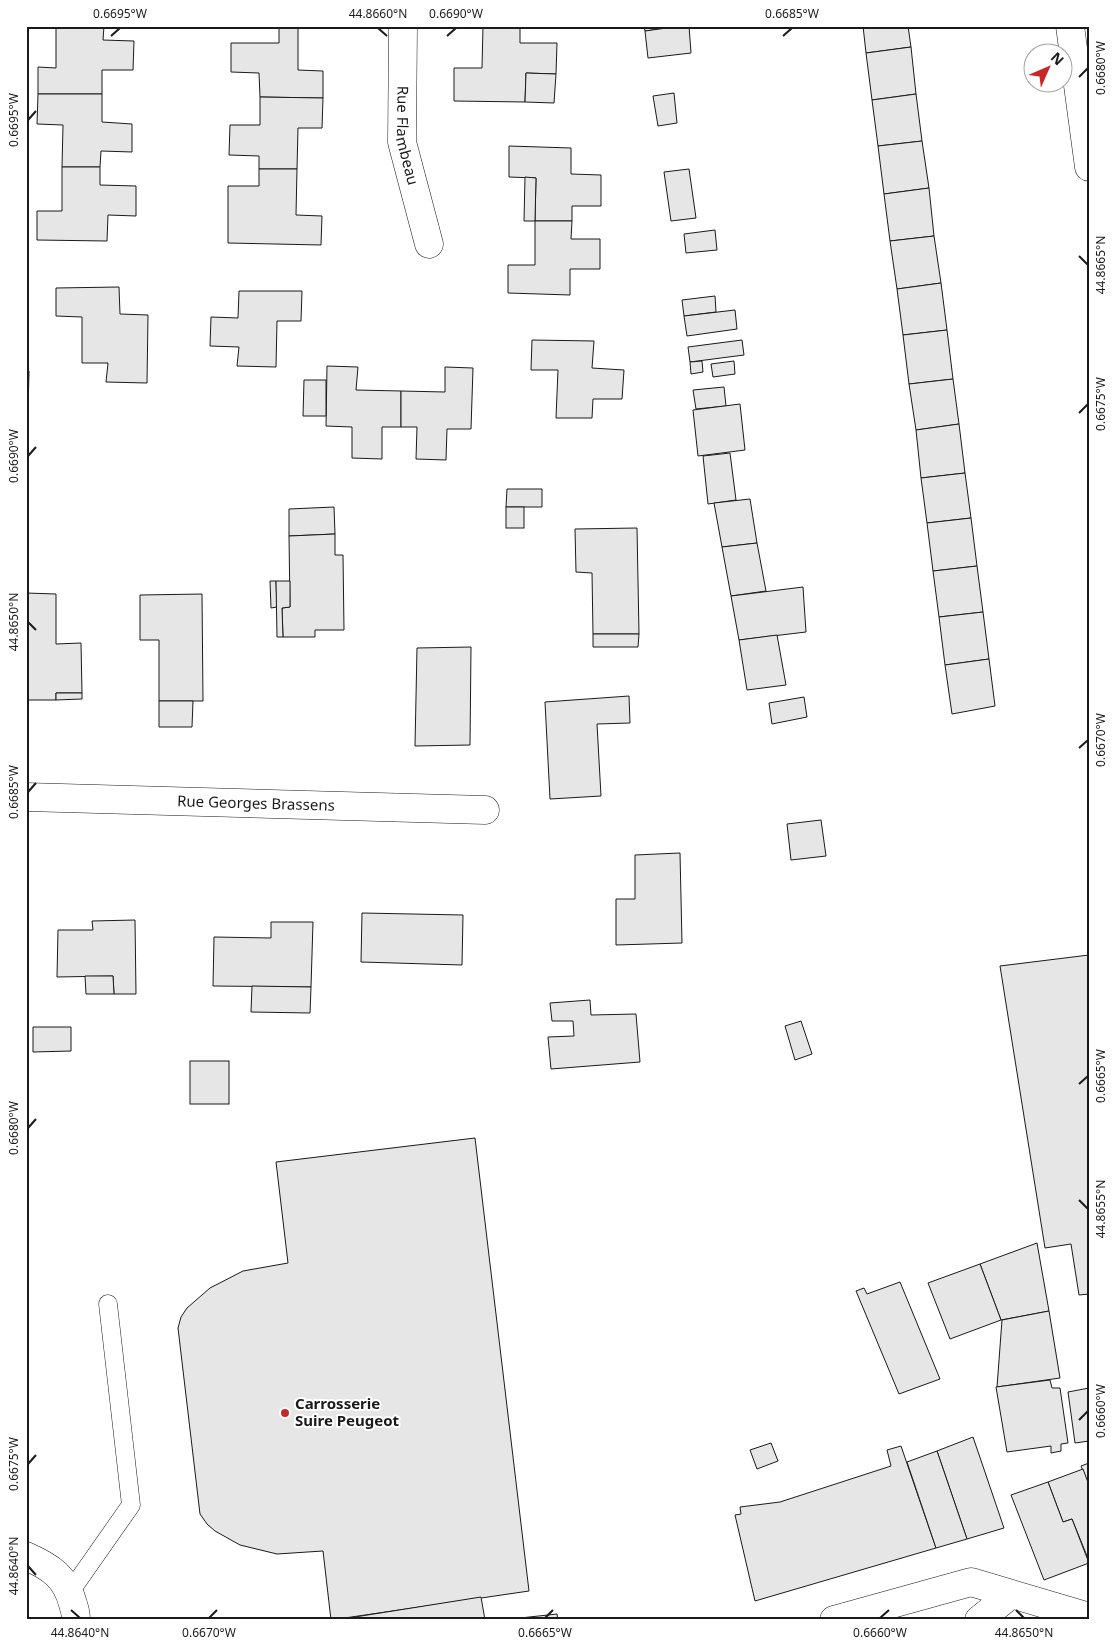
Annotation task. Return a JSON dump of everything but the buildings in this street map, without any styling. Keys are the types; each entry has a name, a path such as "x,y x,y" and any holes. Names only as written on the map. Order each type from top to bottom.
{"street":[{"name":"Rue Flambeau","path":"403,26 402,142 429,244"},
{"path":"1070,26 1089,167"},
{"name":"Rue Georges Brassens","path":"26,797 485,810"},
{"path":"26,1556 45,1564 56,1572 70,1592 76,1620"},
{"path":"834,1620 971,1582 1089,1617"},
{"path":"979,1620 1010,1595"}],"lane":[{"path":"70,1592 131,1505 108,1304"}],"place":[{"name":"Carrosserie Suire Peugeot","path":"285,1413"}]}
